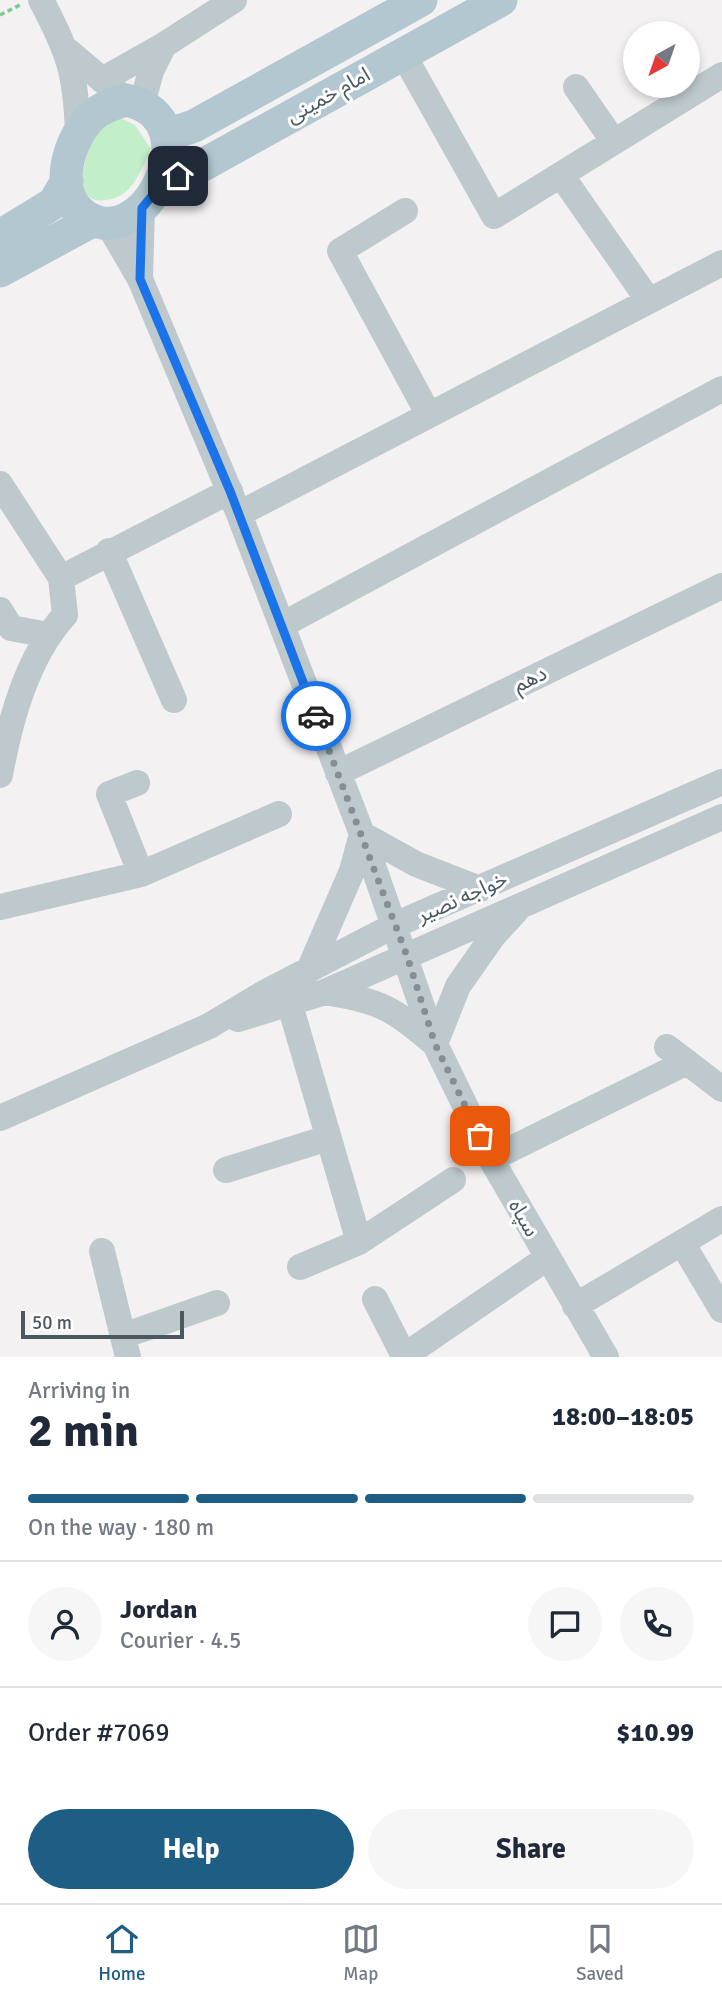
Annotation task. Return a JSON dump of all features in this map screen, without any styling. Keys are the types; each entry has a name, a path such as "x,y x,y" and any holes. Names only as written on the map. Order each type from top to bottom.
{"main road":[{"name":"امام خمینی","path":"165,130 178,131 194,126 421,0"},
{"name":"امام خمینی","path":"149,199 501,0"},
{"path":"0,271 100,222 126,220 149,199 164,171 168,149 165,130 156,113 123,95 92,116 78,134 70,153 67,181 69,194 78,210 100,222"},
{"path":"0,236 54,203 67,181"}],"street":[{"path":"41,0 68,51 77,91 78,134"},
{"path":"123,95 164,46 234,0"},
{"path":"123,95 151,71 164,46"},
{"path":"68,51 123,95"},
{"path":"403,54 494,216 722,75"},
{"path":"576,87 614,142"},
{"path":"561,174 649,301"},
{"path":"140,279 149,199"},
{"path":"405,211 340,251 429,415"},
{"name":"سپاه","path":"100,222 140,279 235,503 362,834 407,956 435,1044 491,1159 606,1357"},
{"path":"61,578 109,551 235,503 429,415 722,263"},
{"path":"282,625 722,390"},
{"path":"0,484 61,578 65,615 48,635 4,731 0,775"},
{"path":"109,551 174,700"},
{"name":"دهم","path":"338,773 722,586"},
{"path":"0,610 11,628 48,635"},
{"path":"137,783 109,794 141,874"},
{"name":"خواجه نصیر","path":"0,1118 209,1026 394,925 722,783"},
{"path":"0,907 141,874 279,814"},
{"name":"خواجه نصیر","path":"209,1026 290,1005 325,992 722,817"},
{"path":"309,970 352,871 362,834 416,864 480,889"},
{"path":"325,992 358,998 393,1009 435,1044 458,986 493,936 523,904"},
{"path":"290,1005 359,1242"},
{"path":"491,1159 677,1055 722,1089"},
{"path":"226,1170 328,1138"},
{"path":"300,1267 359,1242 453,1180"},
{"path":"575,1306 722,1219"},
{"path":"682,1243 722,1310"},
{"path":"102,1251 126,1346 217,1303"},
{"path":"375,1298 404,1356 547,1258"}],"path":[{"path":"0,15 31,0"}],"green space":[{"path":"123,119 135,125 151,149 129,189 115,198 93,199 80,185 89,144 110,120"}],"way so far":[{"path":"316,716 407,956 435,1044 480,1136"}],"route":[{"path":"178,176 156,191 142,208 140,279 230,491 316,716"}]}
